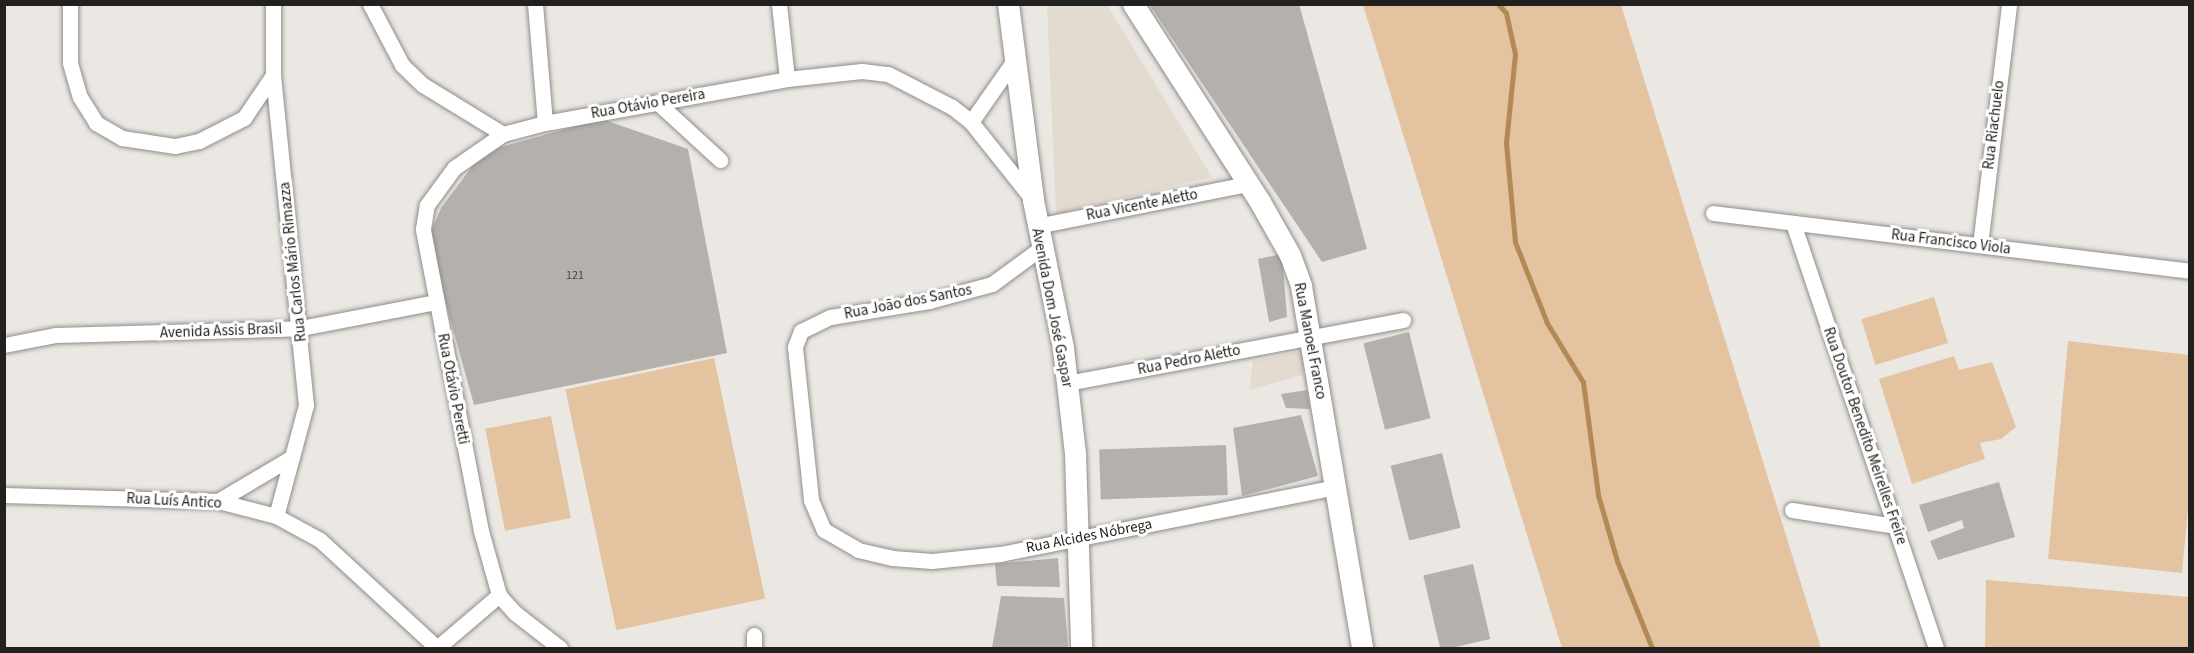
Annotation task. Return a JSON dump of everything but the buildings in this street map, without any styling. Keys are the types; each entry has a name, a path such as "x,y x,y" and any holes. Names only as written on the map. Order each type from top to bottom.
{"street":[{"path":"70,4 69,63 80,97 96,123 122,138 175,147 199,141 244,118 273,75"},
{"path":"370,4 387,42 409,72 441,97 503,134"},
{"path":"535,4 545,123"},
{"path":"779,4 787,78"},
{"name":"Avenida Dom José Gaspar","path":"1008,4 1037,226 1067,383 1080,537 1082,648"},
{"name":"Rua Manoel Franco","path":"1133,4 1248,184 1290,255 1301,286 1312,338 1362,648"},
{"name":"Rua Riachuelo","path":"1980,245 2009,4"},
{"name":"Rua Carlos Mário Rimazza","path":"276,516 306,405 301,328 273,75 277,8"},
{"path":"971,122 1015,59"},
{"name":"Rua Otávio Pereira","path":"503,134 545,123 787,78 837,71 888,75 952,107 971,122 1033,200"},
{"path":"657,102 720,160"},
{"name":"Rua Otávio Peretti","path":"503,134 454,168 427,205 423,229 482,531 499,595 515,613 560,648"},
{"name":"Rua Vicente Aletto","path":"1037,226 1248,184"},
{"name":"Rua Francisco Viola","path":"1713,213 2190,271"},
{"name":"Rua Doutor Benedito Meirelles Freire","path":"1793,223 1936,648"},
{"name":"Rua João dos Santos","path":"842,543 824,530 811,500 795,347 801,331 830,317 929,301 992,284 1041,248"},
{"name":"Avenida Assis Brasil","path":"4,345 56,335 301,328 436,302"},
{"name":"Rua Pedro Aletto","path":"1067,383 1403,320"},
{"path":"218,501 292,457"},
{"name":"Rua Alcides Nóbrega","path":"842,543 892,558 932,561 1000,554 1336,487"},
{"name":"Rua Luís Antico","path":"4,495 218,501 276,516 320,540 437,648"},
{"path":"1792,510 1895,526"},
{"path":"437,648 499,595"}],"shaded area":[{"path":"1047,5 1107,5 1212,177 1056,214"},
{"path":"1363,5 1621,5 1821,648 1562,648"},
{"path":"1934,297 1948,343 1875,365 1861,319"},
{"path":"2068,341 2189,355 2190,487 2182,573 2048,559"},
{"path":"1303,351 1303,375 1249,390 1253,361"},
{"path":"1954,356 1959,370 1992,362 2016,427 2001,439 1980,443 1985,459 1912,484 1879,379"},
{"path":"714,358 765,599 616,630 565,390"},
{"path":"551,416 571,518 505,531 485,429"},
{"path":"1986,580 2189,597 2189,648 1985,648"}],"waterway":[{"path":"1498,4 1506,13 1515,54 1506,143 1515,242 1547,323 1583,382 1598,495 1617,561 1652,648"}]}
